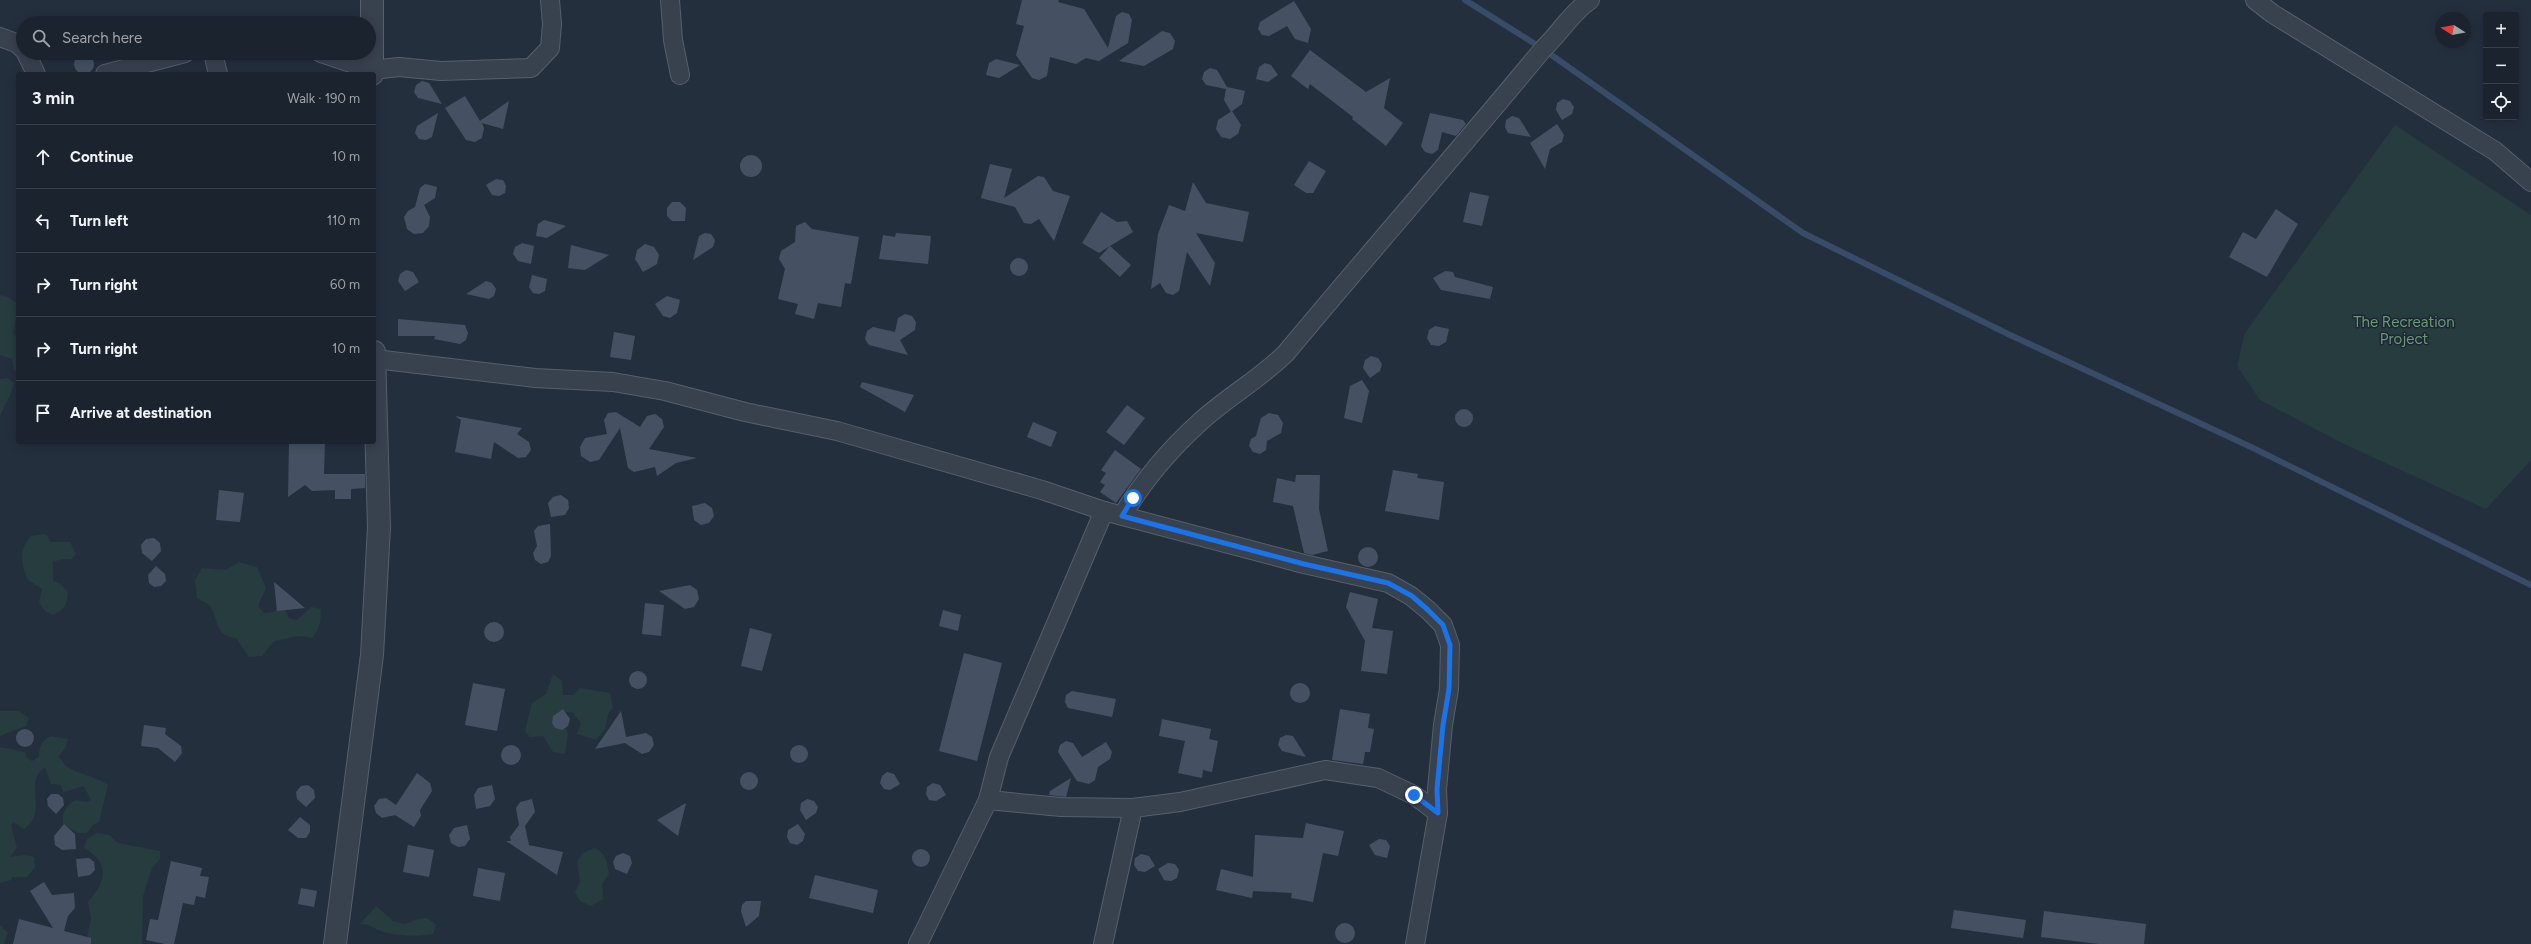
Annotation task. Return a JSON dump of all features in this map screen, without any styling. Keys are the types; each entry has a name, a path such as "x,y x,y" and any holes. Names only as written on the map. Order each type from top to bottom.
{"street":[{"path":"372,0 372,16"},
{"path":"340,60 372,72 399,67 441,71 531,68 550,48 552,24 550,0"},
{"path":"670,0 673,40 680,76"},
{"path":"1122,516 1133,498 1161,462 1200,422 1270,368 1286,352 1421,192 1439,175 1543,50 1560,33 1575,10 1590,0"},
{"path":"2255,0 2273,14 2495,152 2531,182"},
{"path":"0,37 16,43"},
{"path":"29,60 35,72"},
{"path":"113,72 158,60"},
{"path":"215,60 218,72"},
{"path":"372,60 372,72"},
{"path":"376,356 535,378 613,382 665,391 745,412 837,431 1042,490 1122,516 1304,564 1388,583 1412,596 1443,625 1450,645 1449,689 1443,725 1437,789 1438,813 1415,944"},
{"path":"335,944 372,654 379,526 376,398"},
{"path":"918,944 988,800 999,757 1104,511"},
{"path":"988,800 1061,807 1133,808 1180,802 1324,770 1378,778 1414,795 1438,813"},
{"path":"1103,944 1133,808"}],"green space":[{"name":"The Recreation Project","path":"2395,125 2531,215 2531,460 2486,509 2344,444 2260,400 2237,366 2245,333"},
{"path":"0,295 8,297 16,303 16,316 13,334 16,337 16,371 14,370 12,359 0,355"},
{"path":"8,378 14,383 0,417 0,379"},
{"path":"46,534 51,542 70,542 76,554 71,559 62,559 53,562 53,581 61,584 68,593 67,601 64,607 53,615 46,612 39,603 42,589 28,580 22,563 22,552 31,536"},
{"path":"239,562 257,567 266,588 258,606 264,613 274,612 277,607 285,610 289,618 297,620 311,607 321,609 320,624 312,638 299,636 274,641 262,656 249,657 236,638 228,636 220,630 212,609 208,604 197,598 195,580 202,568 226,570"},
{"path":"553,674 562,681 563,695 573,695 580,688 610,693 613,708 609,712 605,729 596,740 577,734 581,723 573,713 559,711 568,733 565,754 553,752 543,736 530,737 525,731 532,703 546,694"},
{"path":"0,711 19,711 29,718 26,726 0,736"},
{"path":"50,736 68,739 66,747 58,757 66,766 76,772 108,785 99,822 93,825 87,833 78,833 63,824 63,816 69,805 76,800 86,802 91,800 84,786 63,792 61,785 51,784 45,767 40,772 35,783 36,803 33,819 24,829 13,822 11,826 17,848 10,857 25,855 34,857 35,867 27,877 12,877 11,880 0,883 0,747 25,752 27,758 32,761 39,757 41,745 44,740"},
{"path":"97,833 109,835 118,843 160,851 160,859 152,868 143,896 142,944 85,944 91,919 88,902 99,887 103,873 102,866 98,860 84,848 87,839"},
{"path":"594,848 601,852 605,858 608,865 609,874 602,884 603,899 591,906 580,901 575,892 580,882 577,861 583,853"},
{"path":"376,906 393,921 405,924 421,918 428,919 436,925 433,934 408,936 383,932 367,925 360,924"},
{"path":"0,925 8,933 4,944 0,944"}],"building":[{"path":"1022,0 1059,0 1058,2 1084,9 1108,48 1116,16 1122,12 1129,14 1132,20 1128,43 1099,61 1086,58 1076,64 1050,57 1047,76 1039,80 1032,78 1016,55 1024,26 1016,24"},
{"path":"1294,1 1311,29 1308,43 1295,39 1287,26 1269,36 1262,35 1258,29 1260,22"},
{"path":"1162,31 1170,33 1175,41 1173,49 1144,66 1119,61"},
{"path":"1310,50 1366,92 1390,78 1384,108 1403,123 1386,146 1352,119 1353,117 1310,84 1308,89 1291,76"},
{"path":"996,59 1020,65 999,78 986,75 989,63"},
{"path":"75,60 93,60 93,68 90,72 78,72 75,68"},
{"path":"1265,63 1271,65 1278,75 1268,82 1256,79 1259,67"},
{"path":"1210,68 1217,70 1227,87 1245,91 1242,104 1231,112 1224,100 1226,89 1206,85 1202,79 1204,72"},
{"path":"422,81 429,83 442,104 418,98 414,92 416,85"},
{"path":"465,96 480,121 509,101 503,129 482,123 484,128 482,138 475,142 466,140 445,108"},
{"path":"1563,99 1570,101 1574,107 1572,114 1562,120 1556,110 1557,103"},
{"path":"1232,111 1241,125 1238,134 1230,139 1221,137 1216,129 1218,120"},
{"path":"438,113 432,137 426,140 419,139 415,133 417,126"},
{"path":"1430,113 1463,120 1466,124 1456,136 1442,132 1438,150 1432,154 1425,152 1421,146"},
{"path":"1512,116 1519,118 1531,137 1508,133 1505,127 1506,120"},
{"path":"1557,124 1564,135 1562,142 1550,149 1545,169 1530,143"},
{"path":"751,155 759,158 762,166 759,174 751,177 743,174 740,166 743,158"},
{"path":"1309,161 1326,171 1313,193 1306,193 1294,185"},
{"path":"990,164 1012,169 1004,198 1038,176 1044,177 1053,191 1070,196 1054,241 1039,219 1031,224 1024,223 1015,207 981,198"},
{"path":"496,179 503,180 506,186 505,193 499,196 492,195 486,185"},
{"path":"1193,182 1206,203 1249,212 1243,242 1196,233 1215,263 1210,286 1187,252 1179,291 1173,295 1166,293 1160,283 1151,289 1158,234 1169,205 1185,211"},
{"path":"425,184 437,187 435,198 424,205 430,217 429,226 423,233 414,234 407,229 404,217 408,211 415,207 420,188"},
{"path":"1470,192 1489,196 1482,226 1463,222"},
{"path":"672,202 680,202 686,208 685,221 672,221 667,216 667,208"},
{"path":"2276,209 2298,224 2267,277 2229,257 2243,232 2256,239"},
{"path":"1101,212 1117,222 1127,221 1133,232 1099,253 1082,243"},
{"path":"544,220 566,226 547,238 536,236 538,224"},
{"path":"805,222 812,229 859,237 851,284 845,283 841,307 818,303 814,319 795,314 798,304 778,299 785,269 779,259 781,251 795,242 796,226"},
{"path":"705,233 711,234 715,240 713,247 693,260 699,236"},
{"path":"896,233 931,236 928,264 879,259 883,235 895,237"},
{"path":"522,243 534,246 531,264 518,261 513,254 515,247"},
{"path":"645,244 654,247 659,255 657,264 643,272 635,259 637,250"},
{"path":"571,245 609,255 585,270 568,268"},
{"path":"1110,246 1131,265 1120,277 1099,258"},
{"path":"1019,258 1025,261 1028,267 1025,273 1019,276 1013,273 1010,267 1013,261"},
{"path":"406,270 413,272 419,282 405,291 398,281 400,274"},
{"path":"1445,271 1453,272 1455,277 1493,287 1490,299 1441,290 1433,278"},
{"path":"532,275 547,279 545,291 539,294 533,293 529,287"},
{"path":"486,281 492,283 496,289 494,296 489,299 466,294"},
{"path":"667,296 680,300 677,313 670,318 663,316 655,304"},
{"path":"905,314 912,316 916,322 915,330 900,340 908,355 869,345 865,339 867,331 873,327 895,332 898,318"},
{"path":"398,319 465,325 468,333 466,340 460,344 434,339 435,336 398,336"},
{"path":"1435,326 1449,329 1446,342 1439,346 1431,345 1427,338 1429,330"},
{"path":"614,332 635,336 631,360 610,357"},
{"path":"1371,356 1378,358 1382,364 1380,371 1370,378 1363,368 1365,360"},
{"path":"1362,380 1369,391 1362,423 1344,418 1350,386"},
{"path":"862,382 914,395 905,412 860,387"},
{"path":"1127,405 1145,418 1124,445 1106,432"},
{"path":"1464,409 1470,412 1473,418 1470,424 1464,427 1458,424 1455,418 1458,412"},
{"path":"616,412 640,427 647,416 655,414 662,419 664,427 649,449 697,458 676,463 657,476 655,467 634,472 628,468 620,428 599,460 590,462 581,456 580,447 585,438 607,434 604,420 608,413"},
{"path":"1269,413 1278,415 1283,423 1281,433 1267,441 1266,450 1260,454 1253,452 1249,446 1251,439 1256,436 1261,418"},
{"path":"455,416 522,428 517,434 529,442 531,450 526,457 518,458 494,442 491,459 455,452 461,420"},
{"path":"1033,422 1057,432 1051,447 1027,437"},
{"path":"289,444 325,444 324,474 365,474 365,488 351,489 351,499 335,499 335,490 312,491 305,485 288,497"},
{"path":"1115,450 1141,469 1116,503 1100,492 1105,485 1100,482 1106,473 1101,470"},
{"path":"1393,470 1418,474 1417,478 1444,482 1439,520 1385,511"},
{"path":"1296,475 1320,475 1319,509 1328,551 1312,555 1304,553 1293,506 1273,502 1277,478 1295,482"},
{"path":"219,490 244,493 240,522 216,520"},
{"path":"561,495 568,500 569,508 565,515 551,517 548,503 553,497"},
{"path":"705,503 712,508 714,516 709,523 701,525 694,520 692,506"},
{"path":"550,524 551,556 548,562 541,564 535,560 533,553 537,546 534,531 538,526"},
{"path":"154,538 160,543 161,551 152,561 142,553 141,545 146,539"},
{"path":"1368,547 1375,550 1378,557 1375,564 1368,567 1361,564 1358,557 1361,550"},
{"path":"156,566 165,574 166,581 161,586 154,587 149,583 148,575"},
{"path":"274,582 305,608 277,611"},
{"path":"690,585 697,590 699,599 694,607 685,609 659,591"},
{"path":"1350,592 1378,599 1372,628 1393,631 1387,674 1361,671 1365,641 1346,607"},
{"path":"645,603 664,605 661,636 642,634"},
{"path":"943,610 961,615 958,631 939,626"},
{"path":"494,622 501,625 504,632 501,639 494,642 487,639 484,632 487,625"},
{"path":"750,628 772,634 762,671 741,666"},
{"path":"964,653 1002,663 977,761 939,751"},
{"path":"634,671 642,671 647,676 645,687 642,689 634,689 629,684 629,676"},
{"path":"473,683 505,689 497,731 465,725"},
{"path":"1296,683 1304,683 1310,689 1310,697 1304,703 1296,703 1290,697 1290,689"},
{"path":"1072,691 1116,699 1112,717 1068,708 1065,702 1066,695"},
{"path":"563,709 570,719 568,726 562,730 555,728 552,723 553,716"},
{"path":"1340,709 1370,714 1368,728 1374,729 1370,752 1365,752 1363,764 1332,760"},
{"path":"621,711 626,737 646,733 652,737 654,745 649,752 642,754 625,743 595,749"},
{"path":"1162,719 1211,729 1209,739 1218,741 1212,772 1203,770 1202,778 1178,773 1185,741 1159,736"},
{"path":"144,725 166,728 165,734 181,746 182,753 175,762 158,748 141,746"},
{"path":"25,729 31,732 34,738 31,744 25,747 19,744 16,738 19,732"},
{"path":"1286,735 1293,736 1306,757 1282,751 1278,745 1280,738"},
{"path":"1066,741 1073,743 1082,757 1106,742 1112,752 1110,759 1098,767 1095,780 1089,784 1077,781 1058,752 1060,745"},
{"path":"511,745 518,748 521,755 518,762 511,765 504,762 501,755 504,748"},
{"path":"799,745 805,748 808,754 805,760 799,763 793,760 790,754 793,748"},
{"path":"749,772 755,775 758,781 755,787 749,790 743,787 740,781 743,775"},
{"path":"887,772 894,774 900,784 890,790 884,789 880,783 882,776"},
{"path":"417,773 430,783 432,791 420,810 421,816 414,827 395,815 382,818 376,813 374,806 379,799 386,798 396,805"},
{"path":"1071,778 1066,797 1049,795 1050,791"},
{"path":"933,783 940,785 946,795 936,801 929,800 926,794 927,787"},
{"path":"308,785 314,790 315,798 306,807 297,799 296,792 301,786"},
{"path":"492,785 495,799 490,806 476,809 474,795 478,788"},
{"path":"51,794 58,794 63,798 64,805 56,814 48,806 47,799"},
{"path":"532,799 535,812 525,826 529,845 563,852 557,875 506,841 511,841 510,837 519,825 516,808 520,802"},
{"path":"807,799 814,801 818,807 816,813 806,820 800,810 801,803"},
{"path":"686,803 678,836 657,820"},
{"path":"300,817 310,825 310,832 306,838 298,838 288,830"},
{"path":"1306,823 1344,831 1338,856 1323,853 1313,902 1291,898 1292,893 1253,891 1252,898 1216,890 1221,869 1253,877 1255,835 1303,838"},
{"path":"64,824 75,834 76,849 62,850 55,845 54,836"},
{"path":"798,824 805,834 803,841 797,845 790,843 787,837 788,830"},
{"path":"467,825 470,839 465,846 458,847 451,843 449,835 454,828"},
{"path":"1379,839 1386,840 1390,846 1387,858 1375,855 1369,845"},
{"path":"408,845 434,850 429,877 403,872"},
{"path":"921,849 927,852 930,858 927,864 921,867 915,864 912,858 915,852"},
{"path":"623,853 630,856 632,863 627,874 615,869 613,862 616,856"},
{"path":"1141,854 1149,856 1155,866 1145,872 1138,871 1134,865 1135,858"},
{"path":"89,858 94,862 95,870 90,875 78,877 76,859"},
{"path":"171,861 202,868 200,876 209,877 205,898 196,896 194,905 183,903 174,944 165,944 146,940 150,919 158,920"},
{"path":"1168,863 1175,864 1179,870 1177,878 1171,881 1164,880 1158,869"},
{"path":"478,868 505,873 500,901 473,896"},
{"path":"815,875 878,890 873,913 809,898"},
{"path":"44,882 52,895 74,893 75,908 68,916 64,931 91,938 91,944 13,944 19,919 53,928 30,891"},
{"path":"301,888 317,891 314,907 298,904"},
{"path":"746,901 761,901 759,916 746,927 741,911 742,905"},
{"path":"1954,910 2026,920 2023,938 1951,928"},
{"path":"2044,911 2146,924 2144,944 2099,944 2041,937"},
{"path":"1345,923 1352,926 1355,933 1352,940 1345,943 1338,940 1335,933 1338,926"}],"waterway":[{"path":"1465,0 1543,49 1803,233 2008,334 2251,447 2531,585"}],"route":[{"path":"1133,498 1122,516 1330,571 1388,583 1412,596 1443,625 1450,645 1449,689 1443,725 1437,789 1438,813 1414,795"}]}
